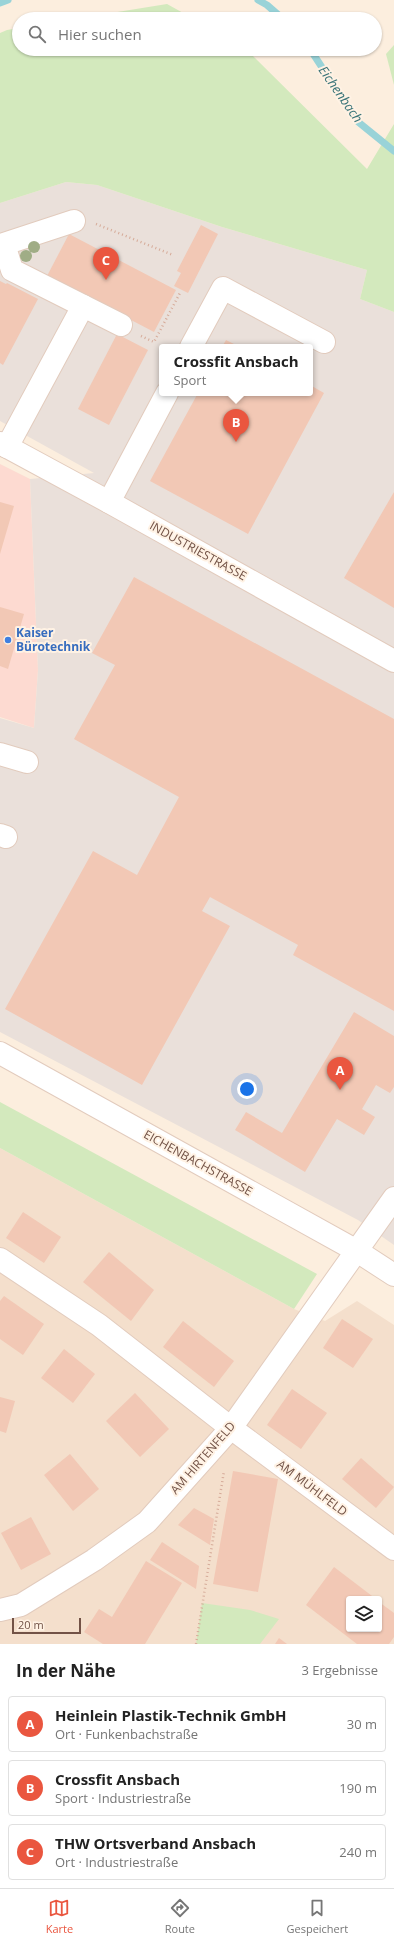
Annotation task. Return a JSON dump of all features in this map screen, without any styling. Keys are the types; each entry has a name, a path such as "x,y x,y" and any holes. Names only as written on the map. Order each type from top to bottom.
{"street":[{"path":"74,221 4,244 12,270 121,325"},
{"path":"193,344 223,288 324,342"},
{"path":"3,445 83,306"},
{"path":"109,502 165,396"},
{"name":"INDUSTRIESTRASSE","path":"3,445 109,502 394,661"},
{"path":"0,754 28,762"},
{"name":"EICHENBACHSTRASSE","path":"0,1054 357,1250 394,1275"},
{"name":"AM HIRTENFELD","path":"0,1610 21,1605 28,1601 94,1560 147,1522 231,1428 394,1198"},
{"name":"AM MÜHLFELD","path":"0,1259 99,1325 231,1428 394,1549"}],"path":[{"path":"74,221 96,224 173,255"},
{"path":"121,325 154,342 181,291"},
{"path":"196,1644 224,1466"}],"shaded area":[{"path":"66,182 97,185 222,227 367,270 360,299 394,312 394,1245 358,1220 0,1032 0,718 34,728 38,670 30,479 94,473 0,421 0,203"},
{"name":"Kaiser Bürotechnik","path":"0,464 30,479 38,670 34,728 0,717"},
{"path":"0,1148 294,1309 325,1321 357,1301 394,1325 394,1644 0,1644"}],"green space":[{"path":"167,4 181,12 117,12"},
{"path":"12,29 12,56 253,56 367,169 394,124 394,312 360,299 367,270 222,227 97,185 66,182 0,203 0,33"},
{"path":"394,45 394,85 386,54"},
{"path":"0,1102 317,1274 294,1309 0,1148"},
{"path":"202,1603 250,1610 279,1619 260,1644 196,1644"}],"building":[{"path":"201,225 218,234 188,293 174,286 181,273 177,271"},
{"path":"69,234 176,290 154,332 47,276"},
{"path":"0,281 38,299 3,365 0,363"},
{"path":"117,334 148,350 109,425 78,409"},
{"path":"226,340 234,344 224,344"},
{"path":"313,387 324,393 248,534 150,481 196,396 313,396"},
{"path":"394,492 394,608 344,578"},
{"path":"0,502 14,506 0,554"},
{"path":"134,577 394,719 394,1011 293,955 298,945 210,897 202,911 230,926 142,1085 5,1009 93,851 137,875 179,797 74,739 115,665 92,653"},
{"name":"Kaiser Bürotechnik","path":"0,607 24,614 8,669 0,666"},
{"path":"354,1012 394,1036 394,1087 390,1093 376,1085 362,1109 375,1117 364,1135 337,1119 305,1172 235,1130 246,1112 282,1133"},
{"path":"23,1212 61,1237 44,1263 6,1238"},
{"path":"109,1252 154,1290 131,1321 83,1282"},
{"path":"4,1296 44,1324 23,1355 0,1339 0,1301"},
{"path":"342,1319 373,1339 353,1368 323,1348"},
{"path":"183,1321 234,1361 214,1387 163,1347"},
{"path":"64,1349 95,1374 73,1403 41,1378"},
{"path":"292,1389 327,1413 301,1449 267,1425"},
{"path":"135,1393 169,1429 140,1457 106,1421"},
{"path":"0,1397 15,1401 6,1433 0,1431"},
{"path":"70,1454 99,1489 73,1511 44,1475"},
{"path":"361,1458 394,1487 376,1508 342,1479"},
{"path":"233,1471 278,1479 258,1592 213,1584"},
{"path":"194,1508 214,1519 210,1545 178,1525"},
{"path":"31,1517 51,1554 21,1570 1,1533"},
{"path":"162,1542 199,1566 196,1589 150,1560"},
{"path":"146,1561 182,1583 145,1644 103,1644 84,1632 99,1609 112,1617"},
{"path":"334,1567 372,1596 346,1596 346,1632 382,1632 382,1604 394,1613 394,1637 389,1644 357,1644 306,1605"},
{"path":"279,1638 287,1644 275,1644"}],"waterway":[{"name":"Eichenbach","path":"0,3 8,0"},
{"name":"Eichenbach","path":"258,0 275,12"},
{"name":"Eichenbach","path":"315,56 357,121 394,151"}],"place":[{"name":"THW Ortsverband Ansbach","path":"106,280"},
{"name":"Crossfit Ansbach","path":"236,442"},
{"name":"Kaiser Bürotechnik","path":"8,640"},
{"name":"Heinlein Plastik-Technik GmbH","path":"340,1090"}]}
